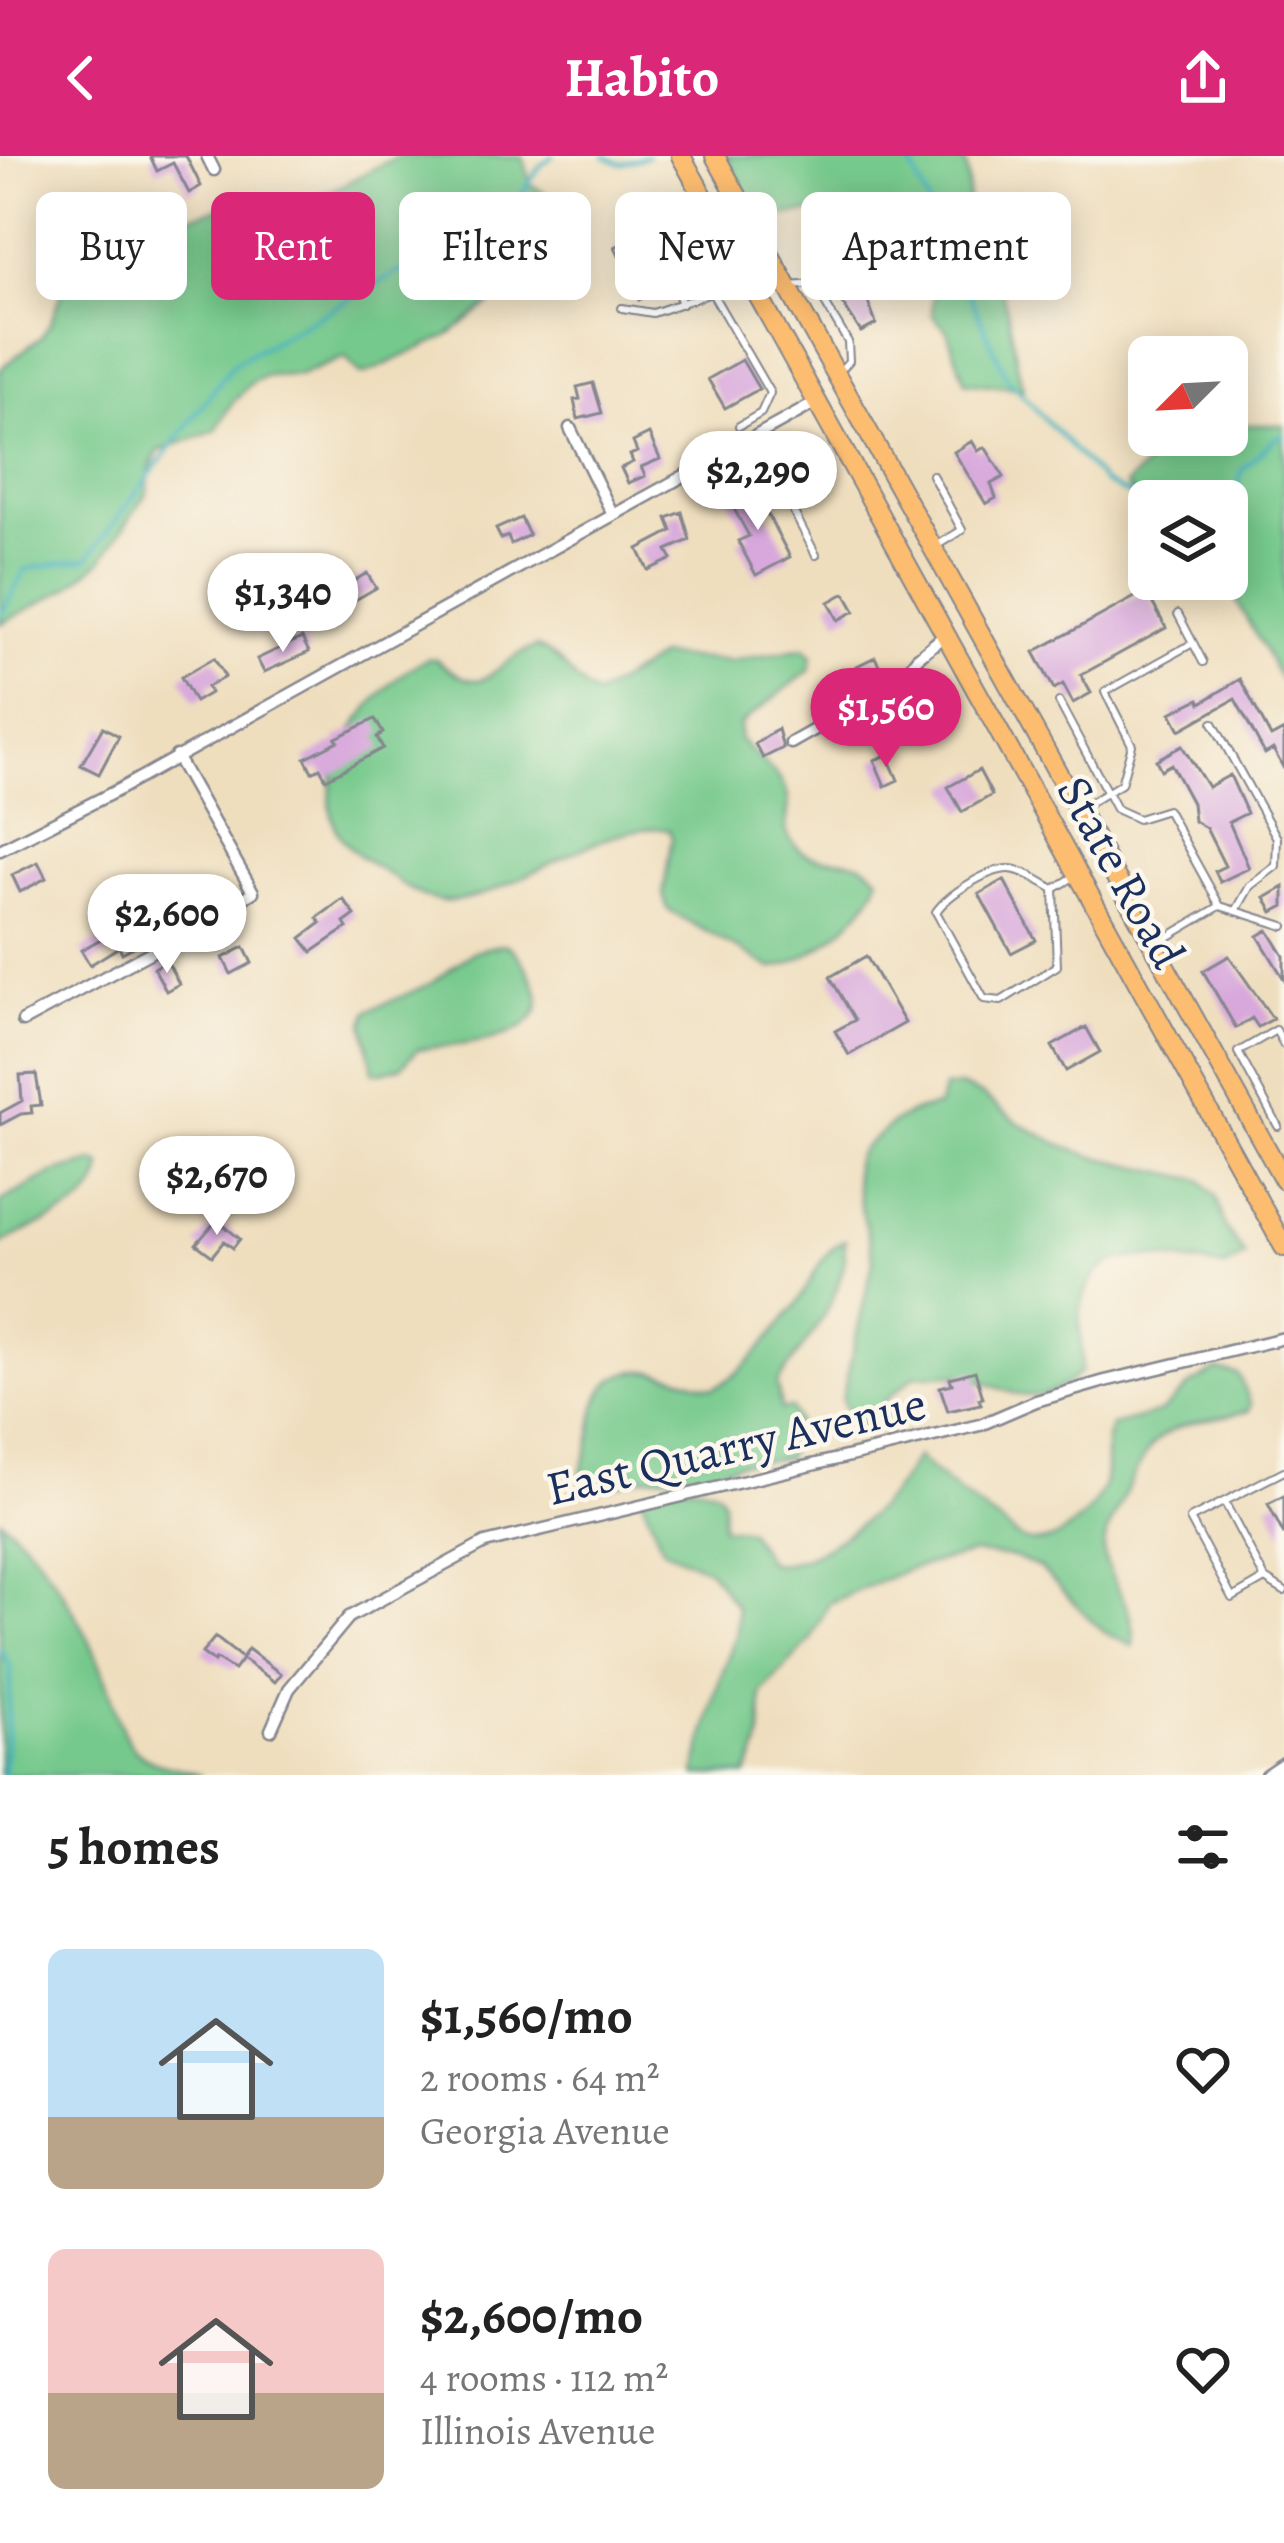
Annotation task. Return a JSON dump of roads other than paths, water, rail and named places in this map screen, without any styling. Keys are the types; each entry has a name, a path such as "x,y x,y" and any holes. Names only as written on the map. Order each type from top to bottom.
{"main road":[{"name":"State Road","path":"681,156 701,192"},
{"name":"State Road","path":"716,156 1260,1138 1278,1157 1284,1180"},
{"name":"State Road","path":"760,300 1284,1247"}],"street":[{"path":"207,156 214,170"},
{"path":"0,850 817,402"},
{"path":"570,428 614,515"},
{"path":"791,742 900,681 917,658 945,635"},
{"path":"23,1021 184,935 253,892 176,756"},
{"path":"1078,874 1106,860"},
{"path":"1232,1154 1260,1138"},
{"name":"East Quarry Avenue","path":"271,1730 290,1688 349,1617 485,1543 980,1425 1036,1401 1284,1338"},
{"path":"1266,1775 1284,1763"}],"lane":[{"path":"680,300 682,304"},
{"path":"622,308 653,313 693,300"},
{"path":"716,300 770,393 761,413 739,425"},
{"path":"817,402 840,381"},
{"path":"754,437 816,555"},
{"path":"932,475 962,530 933,548"},
{"path":"1178,614 1203,662"},
{"path":"1078,810 1121,784 1132,745 1105,692 1193,643"},
{"path":"1059,701 1116,809 1138,819 1167,810 1220,906 1284,926"},
{"path":"1213,723 1277,838 1276,866 1250,886 1237,911"},
{"path":"1015,869 1054,889 1057,966 1001,1001 984,999 936,912 942,902 998,870 1015,869"},
{"path":"1054,889 1078,874"},
{"path":"1154,946 1220,906"},
{"path":"1260,1138 1281,1125 1238,1052 1276,1030 1284,1045"},
{"path":"1264,1580 1232,1598 1190,1519 1284,1471"},
{"path":"1224,1501 1264,1580 1284,1591"}],"waterway":[{"path":"0,615 26,569 87,559 234,363 400,271 472,268 542,164 553,156"},
{"path":"604,156 621,164 648,156"},
{"path":"914,156 912,167 1007,378 1104,483 1128,494"},
{"path":"1240,480 1242,470 1277,437 1284,437"},
{"path":"0,1649 11,1669 4,1775"}]}
